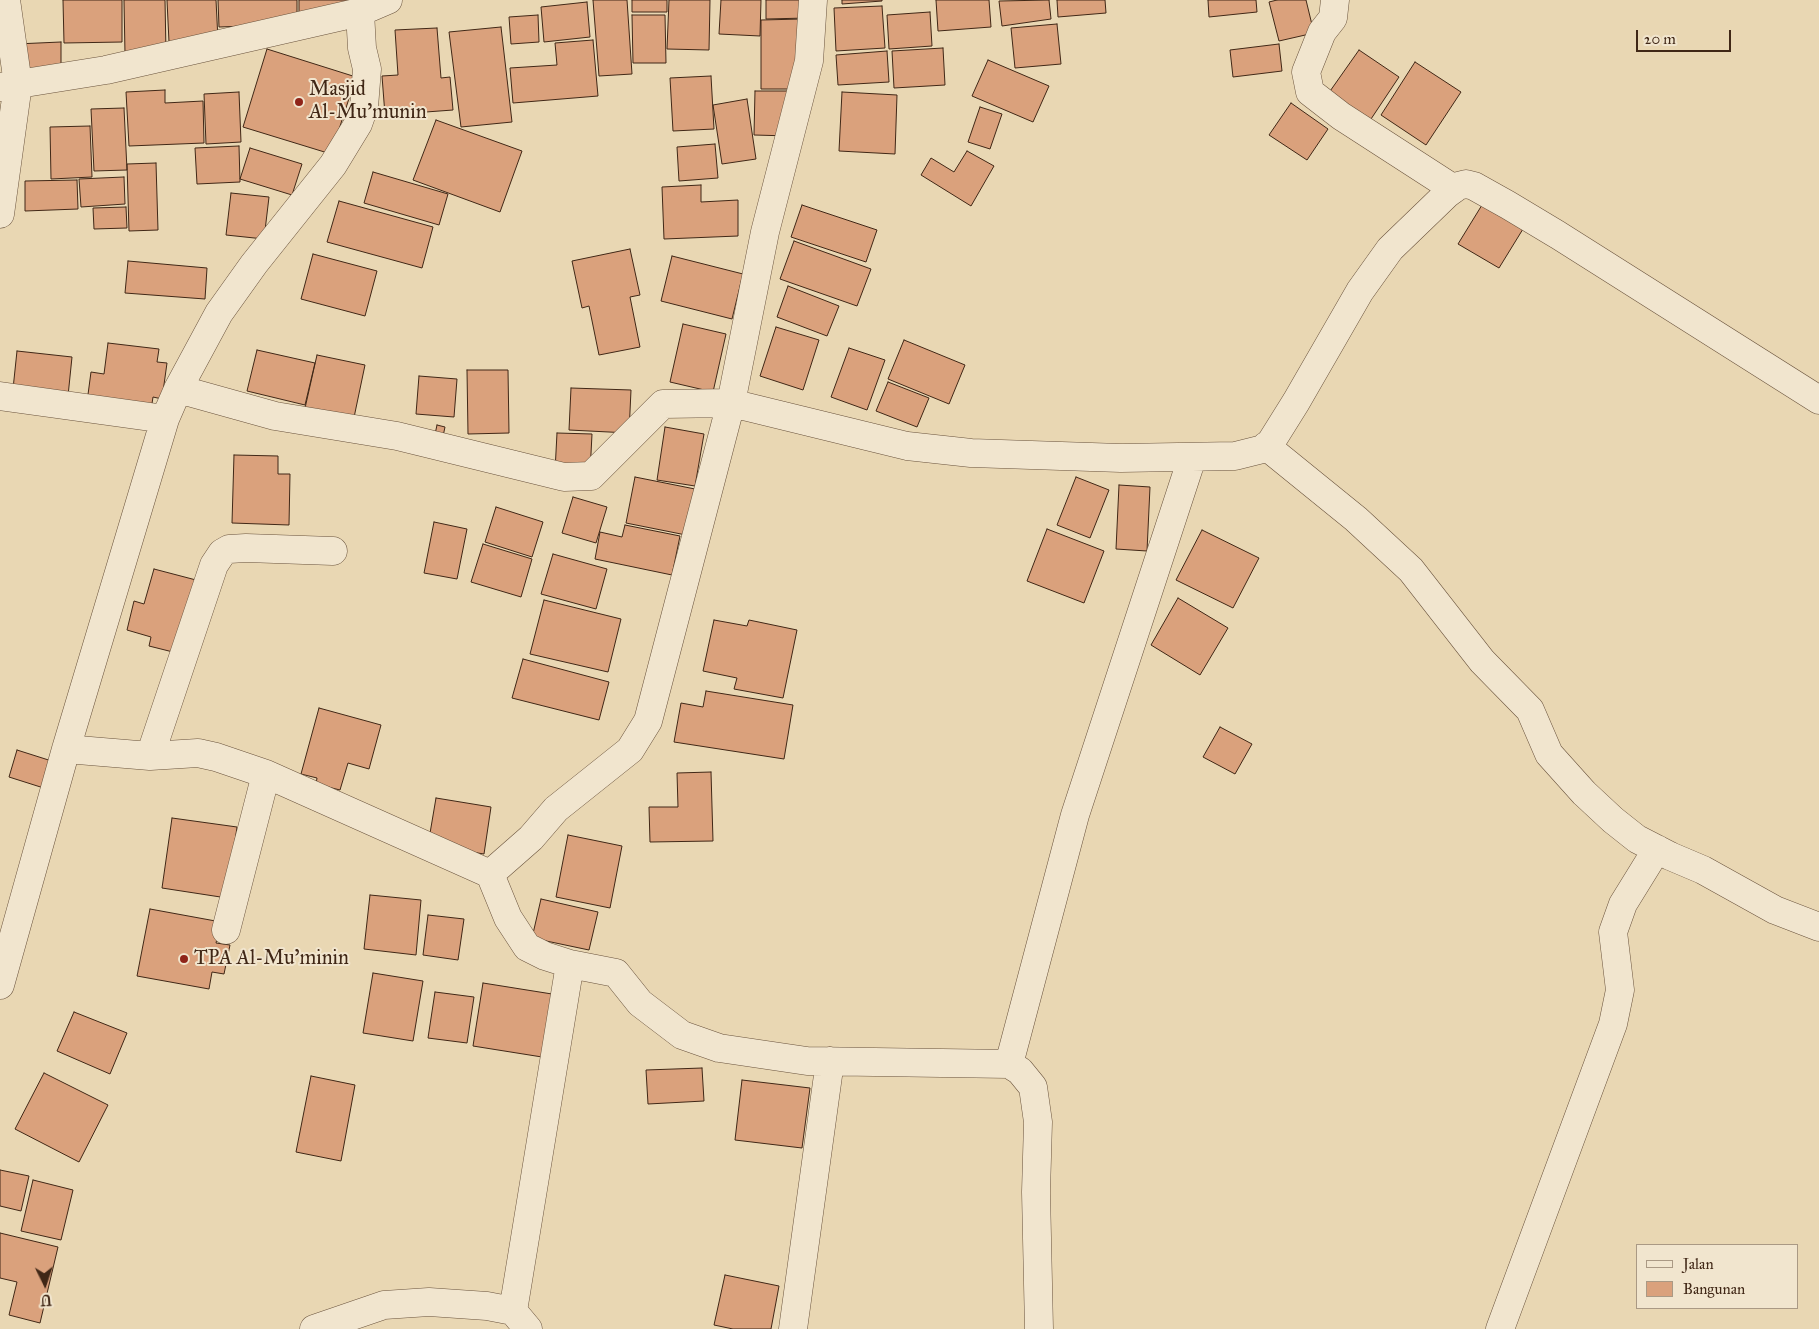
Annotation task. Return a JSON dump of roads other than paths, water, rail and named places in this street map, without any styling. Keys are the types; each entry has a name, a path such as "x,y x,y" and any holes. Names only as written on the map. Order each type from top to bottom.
{"street":[{"path":"0,214 9,86 6,0"},
{"path":"9,86 106,70 360,12 388,0"},
{"path":"490,874 531,838 556,809 630,750 648,721 731,402 765,232 809,61 813,0"},
{"path":"1335,0 1333,18 1322,32 1306,72 1310,92 1341,116 1454,189"},
{"path":"0,985 66,750 164,419 220,313 254,264 333,165 358,124 364,108 367,76 360,12"},
{"path":"178,390 275,416 397,436 564,476 591,476 663,404 731,402 907,446 971,453 1192,458 1235,456 1266,446 1296,402 1370,277 1390,249 1454,189 1462,184 1470,184 1508,205 1819,400"},
{"path":"0,396 164,419"},
{"path":"1266,446 1356,519 1411,570 1482,661 1530,710 1550,754 1566,773 1613,820 1637,839 1703,870 1775,910 1819,927"},
{"path":"1009,1064 1075,815 1192,458"},
{"path":"150,756 214,565 222,553 229,549 246,548 333,551"},
{"path":"66,750 150,756 198,753 266,774 490,874 508,918 527,947 545,956 570,964 616,973 640,1003 682,1035 719,1048 755,1055 830,1061 1009,1064 1020,1071 1033,1087 1038,1122 1036,1192 1039,1329"},
{"path":"226,930 266,774"},
{"path":"1500,1329 1613,1024 1620,990 1613,932 1623,904 1657,849"},
{"path":"314,1329 384,1305 429,1302 487,1306 520,1320 570,964"},
{"path":"794,1329 830,1061"}],"place":[{"name":"Masjid Al-Mu'munin","path":"299,102"},
{"name":"TPA Al-Mu'minin","path":"184,959"}]}
